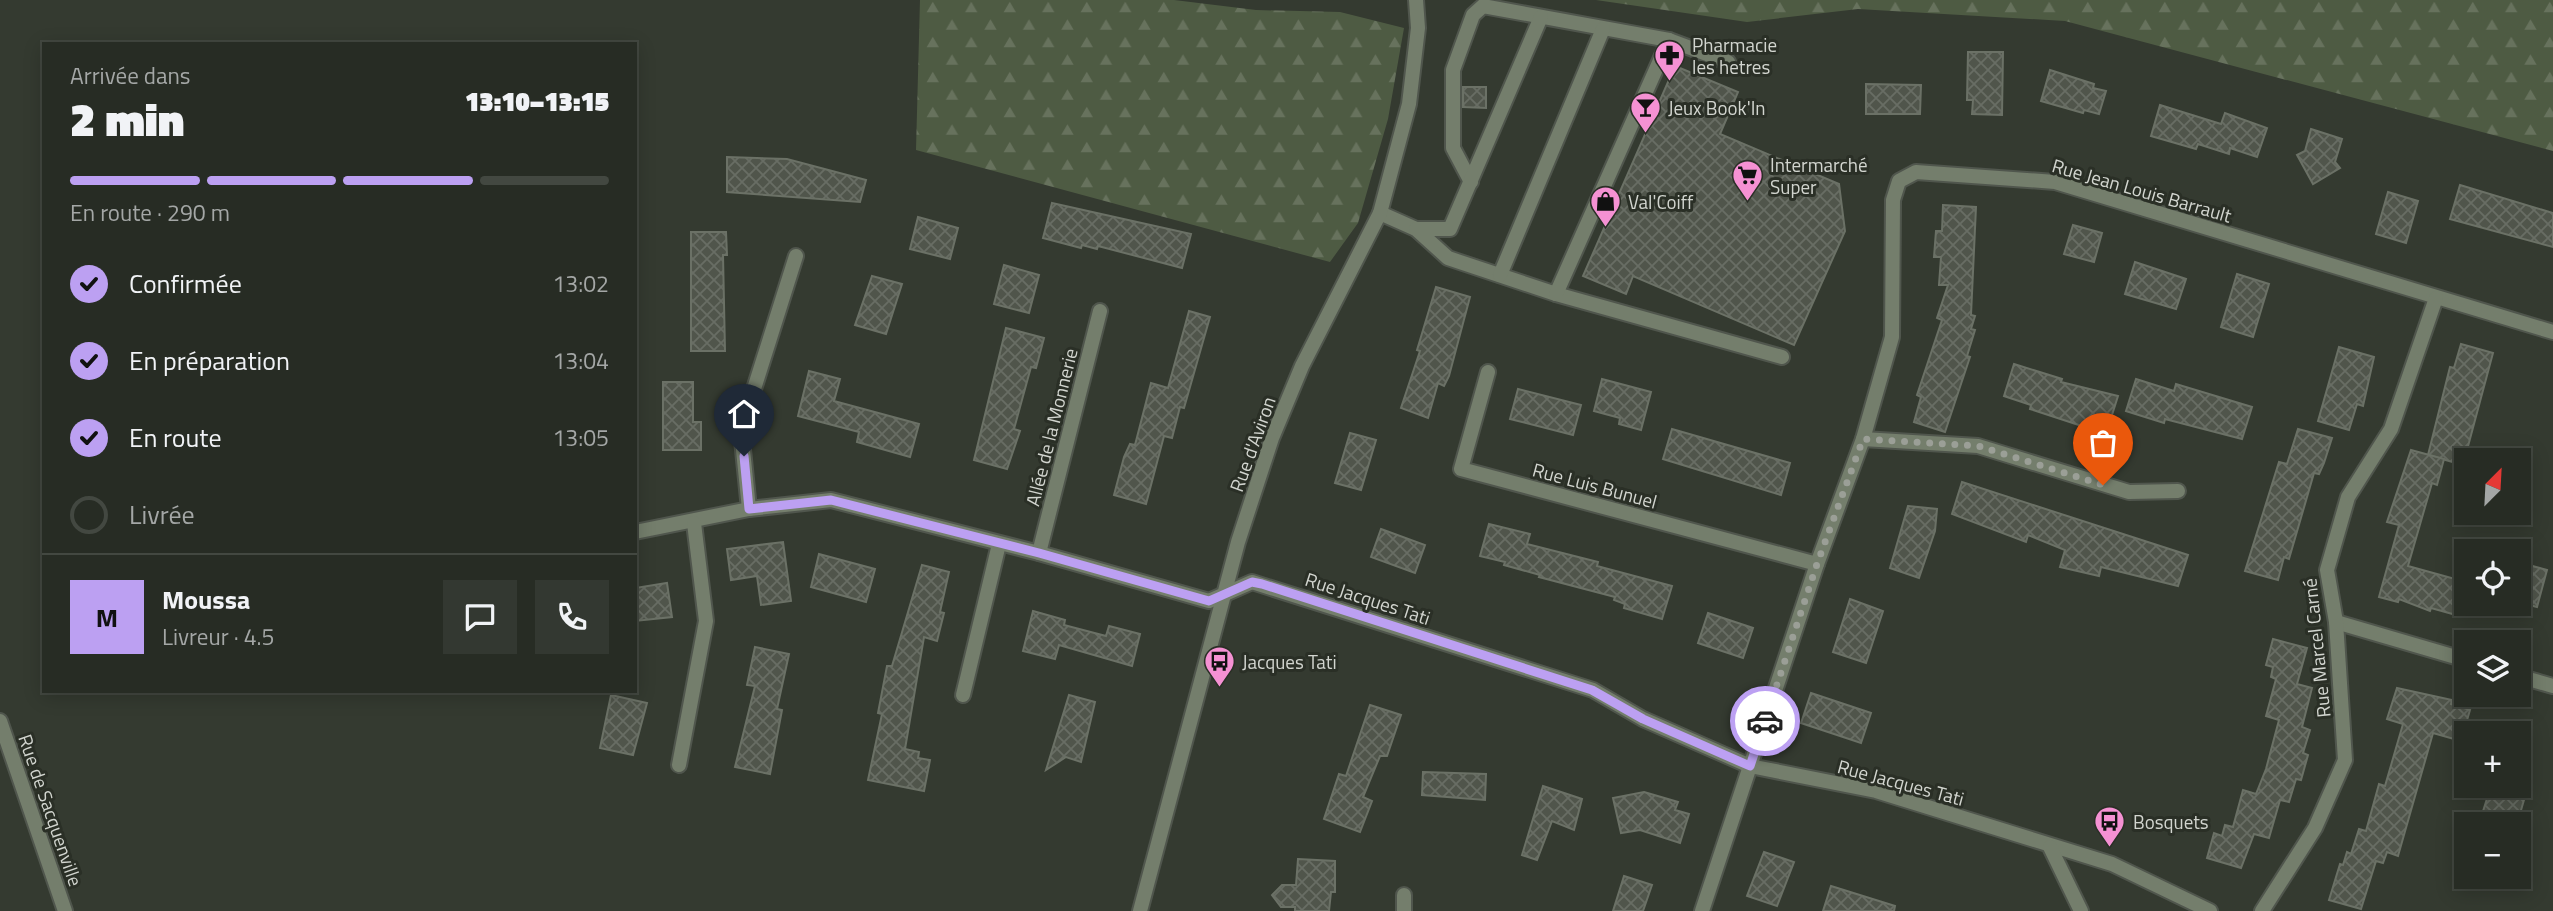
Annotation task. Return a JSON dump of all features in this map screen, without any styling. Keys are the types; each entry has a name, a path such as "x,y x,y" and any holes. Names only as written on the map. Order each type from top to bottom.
{"street":[{"name":"Rue d'Aviron","path":"1140,911 1238,542 1272,438 1302,366 1380,213 1409,104 1418,28 1416,0"},
{"path":"1471,182 1453,148 1453,70 1473,15 1483,6 1669,40 1728,62"},
{"path":"1416,229 1450,229 1541,17"},
{"path":"1500,275 1603,29"},
{"path":"1556,294 1669,40"},
{"name":"Rue Jean Louis Barrault","path":"1702,911 1817,564 1863,439 1892,337 1893,200 1899,181 1916,172 2054,182 2553,332"},
{"path":"1380,213 1416,229 1448,258 1556,294 1782,357"},
{"path":"749,509 741,430 796,256"},
{"name":"Rue Marcel Carné","path":"2262,911 2315,828 2345,760 2336,622 2327,570 2348,496 2391,429 2436,298"},
{"name":"Allée de la Monnerie","path":"1039,553 1100,311"},
{"name":"Rue Luis Bunuel","path":"1488,372 1461,469 1817,564"},
{"path":"1863,439 1978,446 2129,492 2178,491"},
{"name":"Rue Jacques Tati","path":"637,533 694,523 749,509 831,500 1039,553 1209,601 1252,582 1262,584 1592,690 1643,719 1750,766 1876,791 2112,864 2210,911"},
{"path":"679,765 706,621 694,523"},
{"path":"963,695 999,544"},
{"path":"2336,622 2454,656"},
{"path":"2531,680 2553,686"},
{"name":"Rue de Sacquenville","path":"0,721 65,911"},
{"path":"2050,847 2081,911"},
{"path":"1404,895 1404,911"}],"green space":[{"path":"920,0 1174,0 1256,10 1340,12 1404,28 1388,119 1358,223 1330,262 916,150"},
{"path":"1596,0 2553,0 2553,151 2065,21 1858,9 1747,22"}],"building":[{"path":"1968,52 2003,52 2002,115 1972,114 1973,100 1967,100"},
{"name":"Intermarché Super","path":"1675,66 1738,92 1720,134 1839,184 1845,231 1794,345 1633,276 1626,294 1583,276"},
{"path":"2050,70 2094,84 2093,88 2106,91 2099,114 2084,110 2083,113 2041,101"},
{"path":"1866,84 1921,85 1920,114 1866,114"},
{"path":"1463,87 1486,87 1486,108 1463,107"},
{"path":"2160,105 2221,124 2225,113 2267,128 2257,157 2230,148 2229,154 2198,144 2196,149 2151,136"},
{"path":"2311,129 2342,139 2335,162 2340,168 2313,184 2297,155 2305,151"},
{"path":"727,157 787,159 866,180 860,202 727,192"},
{"path":"2460,185 2553,213 2553,247 2450,219"},
{"path":"2388,192 2418,201 2406,243 2376,234"},
{"path":"1052,203 1191,234 1182,268 1098,246 1097,249 1082,245 1081,248 1043,238"},
{"path":"1943,205 1976,207 1971,315 1975,316 1971,329 1975,330 1967,356 1970,357 1945,432 1914,422 1921,397 1917,395 1942,320 1937,318 1948,285 1939,285 1941,257 1934,257 1936,231 1942,231"},
{"path":"918,217 958,228 950,259 910,249"},
{"path":"2073,225 2102,233 2094,262 2064,254"},
{"path":"691,232 726,232 727,255 723,255 725,351 691,351"},
{"path":"2135,262 2186,279 2176,309 2125,294"},
{"path":"1004,265 1039,275 1029,313 994,304"},
{"path":"2237,274 2269,284 2253,337 2221,327"},
{"path":"872,276 902,284 886,334 855,325"},
{"path":"1436,287 1470,297 1449,376 1444,386 1438,383 1428,418 1401,408 1420,351 1417,350"},
{"path":"1189,311 1210,317 1184,408 1180,407 1172,438 1164,436 1146,504 1114,495 1124,457 1130,444 1135,445 1151,383 1168,388"},
{"path":"1006,328 1044,338 1036,368 1031,367 1014,429 1020,431 1007,469 974,460"},
{"path":"2461,344 2493,353 2468,448 2454,448 2454,462 2428,455 2450,367 2454,368"},
{"path":"2339,347 2374,357 2363,406 2357,404 2349,430 2318,421"},
{"path":"2014,364 2062,379 2061,382 2118,396 2106,434 2030,409 2031,405 2004,396"},
{"path":"809,371 840,379 834,401 919,424 910,457 857,442 859,432 798,416"},
{"path":"1602,379 1651,392 1641,430 1619,424 1620,418 1594,411"},
{"path":"2136,379 2174,391 2176,384 2252,407 2242,439 2165,419 2164,423 2126,411"},
{"path":"663,382 693,382 693,422 701,422 701,450 663,450"},
{"path":"1518,389 1581,405 1573,435 1510,419"},
{"path":"1672,429 1790,463 1781,495 1663,459"},
{"path":"2298,429 2332,438 2319,474 2314,473 2289,559 2284,557 2278,580 2245,571 2279,462 2287,464"},
{"path":"1350,433 1376,440 1361,490 1335,483"},
{"path":"2411,450 2444,459 2437,485 2432,483 2408,566 2454,579 2454,614 2431,608 2430,611 2399,599 2398,602 2379,597 2399,525 2387,522"},
{"path":"1962,482 2188,555 2178,586 2101,567 2099,576 2060,567 2065,550 2028,535 2026,542 1952,514"},
{"path":"1908,506 1937,509 1935,531 1919,578 1890,568"},
{"path":"1489,524 1530,534 1527,544 1598,562 1597,566 1672,586 1662,619 1624,608 1625,604 1614,600 1615,597 1539,577 1540,575 1504,565 1505,562 1480,556"},
{"path":"1381,529 1425,545 1415,573 1371,557"},
{"path":"783,542 791,601 761,605 757,576 731,580 727,549"},
{"path":"819,554 875,569 866,602 811,587"},
{"path":"922,565 949,572 937,641 924,637 905,749 919,752 918,758 930,760 924,791 868,780 882,714 878,713 887,666 892,666"},
{"path":"2531,566 2547,570 2537,607 2531,605"},
{"path":"667,583 672,617 637,621 637,588"},
{"path":"1850,599 1883,611 1866,663 1833,652"},
{"path":"1033,611 1065,620 1064,625 1106,636 1109,626 1140,634 1132,666 1059,645 1055,659 1023,651"},
{"path":"1708,613 1753,628 1743,658 1698,643"},
{"path":"2273,639 2307,648 2297,684 2312,688 2302,727 2310,730 2303,753 2308,755 2301,780 2296,779 2289,802 2280,800 2269,838 2254,834 2241,868 2207,858 2214,833 2222,836 2225,825 2233,827 2243,790 2256,794 2266,769 2279,720 2266,716 2276,679 2271,677 2273,667 2266,665"},
{"path":"755,647 789,654 777,709 782,710 770,774 735,767 755,686 747,685"},
{"path":"2397,688 2452,700 2454,707 2470,710 2467,721 2454,721 2454,739 2433,733 2398,856 2387,852 2383,863 2376,861 2361,909 2329,900 2340,864 2343,865 2347,852 2351,854 2359,829 2366,831 2379,784 2385,786 2403,724 2387,719"},
{"path":"1811,693 1871,713 1861,743 1801,723"},
{"path":"611,695 647,703 633,755 600,748"},
{"path":"1069,695 1095,702 1081,762 1066,757 1046,770"},
{"path":"1370,705 1401,715 1387,756 1380,756 1363,797 1372,801 1360,832 1324,819 1339,774 1346,776"},
{"path":"1423,772 1486,774 1485,800 1422,795"},
{"path":"1543,786 1582,799 1574,830 1552,821 1537,860 1522,855"},
{"path":"1644,792 1678,802 1675,810 1689,814 1680,843 1640,830 1621,833 1613,798"},
{"path":"2487,798 2525,798 2520,812 2483,812"},
{"path":"1764,852 1794,862 1777,906 1747,896"},
{"path":"1298,859 1335,861 1335,892 1331,892 1329,911 1295,911 1295,907 1281,907 1272,895 1282,885 1296,885"},
{"path":"1624,876 1652,885 1643,911 1613,911"},
{"path":"1831,886 1895,906 1894,911 1823,911"}],"way so far":[{"path":"1765,721 1817,564 1863,439 1978,446 2103,485"}],"place":[{"name":"Pharmacie les hetres","path":"1669,82"},
{"name":"Jeux Book'In","path":"1645,134"},
{"name":"Intermarché Super","path":"1747,202"},
{"name":"Val'Coiff","path":"1605,228"},
{"name":"Jacques Tati","path":"1219,688"},
{"name":"Bosquets","path":"2110,848"}],"route":[{"path":"744,456 749,509 831,500 1039,553 1209,601 1252,582 1262,584 1592,690 1643,719 1750,766 1765,721"}]}
